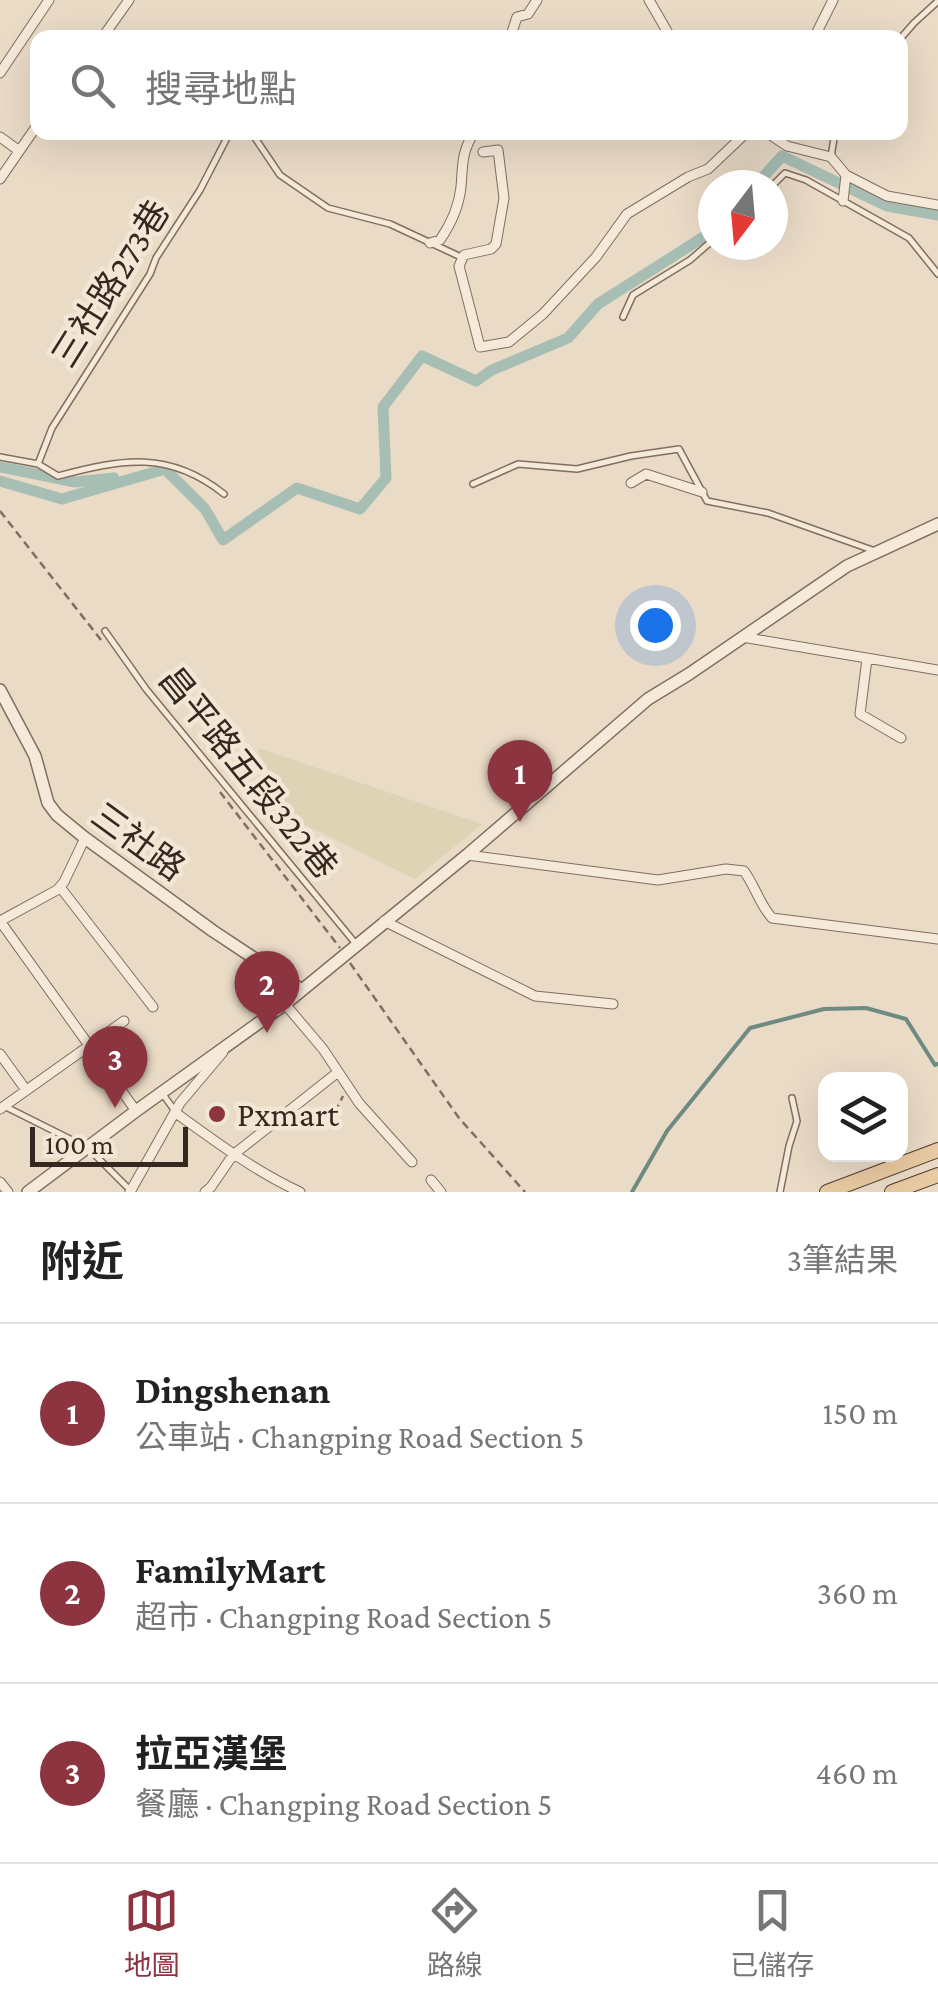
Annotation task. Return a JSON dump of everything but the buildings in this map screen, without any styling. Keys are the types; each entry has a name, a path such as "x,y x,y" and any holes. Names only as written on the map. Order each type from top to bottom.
{"main road":[{"path":"827,1192 938,1150"},
{"path":"892,1192 938,1176"}],"street":[{"path":"0,73 48,0"},
{"path":"108,30 130,0"},
{"path":"513,30 517,17 528,14 537,0"},
{"path":"649,0 666,30"},
{"path":"818,30 833,0"},
{"path":"0,180 30,134"},
{"path":"0,137 18,150"},
{"path":"430,243 440,240 453,216 464,150 470,140"},
{"path":"484,152 498,150 504,198 496,244 492,249 464,255 459,266 480,347 509,342 543,314 596,257 628,214 688,176 708,169 739,140"},
{"path":"776,140 831,157 846,174 887,196 938,205"},
{"path":"843,201 846,174"},
{"path":"630,484 646,474 702,492"},
{"path":"28,1192 285,1004 648,699 848,566 938,524"},
{"path":"742,637 938,670"},
{"path":"867,659 860,714 901,738"},
{"name":"三社路","path":"0,690 35,756 48,803 57,815 213,931 302,990"},
{"path":"85,838 60,887 0,921 136,1111"},
{"path":"467,854 658,880 726,869 744,871 772,918 938,939"},
{"path":"60,887 153,1007"},
{"path":"384,921 535,996 613,1004"},
{"path":"285,1004 323,1049 359,1103 412,1162"},
{"path":"1,1106 124,1021"},
{"path":"130,1191 180,1102 228,1046"},
{"path":"0,1054 26,1090"},
{"path":"205,1192 234,1155 338,1072"},
{"path":"176,1113 273,1180 300,1192"},
{"path":"431,1180 441,1192"},
{"path":"0,1182 8,1192"}],"lane":[{"path":"907,30 938,2"},
{"name":"三社路273巷","path":"38,464 52,428 150,274 226,140"},
{"path":"256,140 280,176 328,208 390,224 463,258"},
{"path":"831,157 834,140"},
{"path":"788,174 806,180 909,238 938,274"},
{"path":"623,317 634,295 698,253"},
{"path":"473,484 518,464 577,469 679,449 707,502 768,513 878,552"},
{"path":"0,457 38,464 58,476 108,462 163,462 202,476 224,494"},
{"name":"昌平路五段322巷","path":"105,631 146,689 356,944"},
{"path":"162,1094 176,1113"},
{"path":"780,1192 797,1121 792,1098"},
{"path":"1,1106 88,1148 130,1191"}],"path":[{"path":"0,511 108,650"},
{"path":"216,788 344,954 459,1118 524,1192"},
{"path":"335,1112 348,1087"}],"shaded area":[{"path":"258,748 482,824 415,879 295,820 273,795"}],"waterway":[{"path":"769,170 782,156 887,206 938,215"},
{"path":"0,481 62,499 165,469 205,509 223,540 297,488 360,509 386,478 383,407 422,356 476,381 492,370 568,338 598,304 698,241"},
{"path":"0,467 75,482 114,478"},
{"path":"632,1192 667,1131 750,1028 824,1009 866,1008 906,1019 935,1065 938,1064"}],"place":[{"name":"Dingshenan","path":"520,822"},
{"name":"FamilyMart","path":"267,1033"},
{"name":"拉亞漢堡","path":"115,1108"},
{"name":"Pxmart","path":"217,1114"}]}
